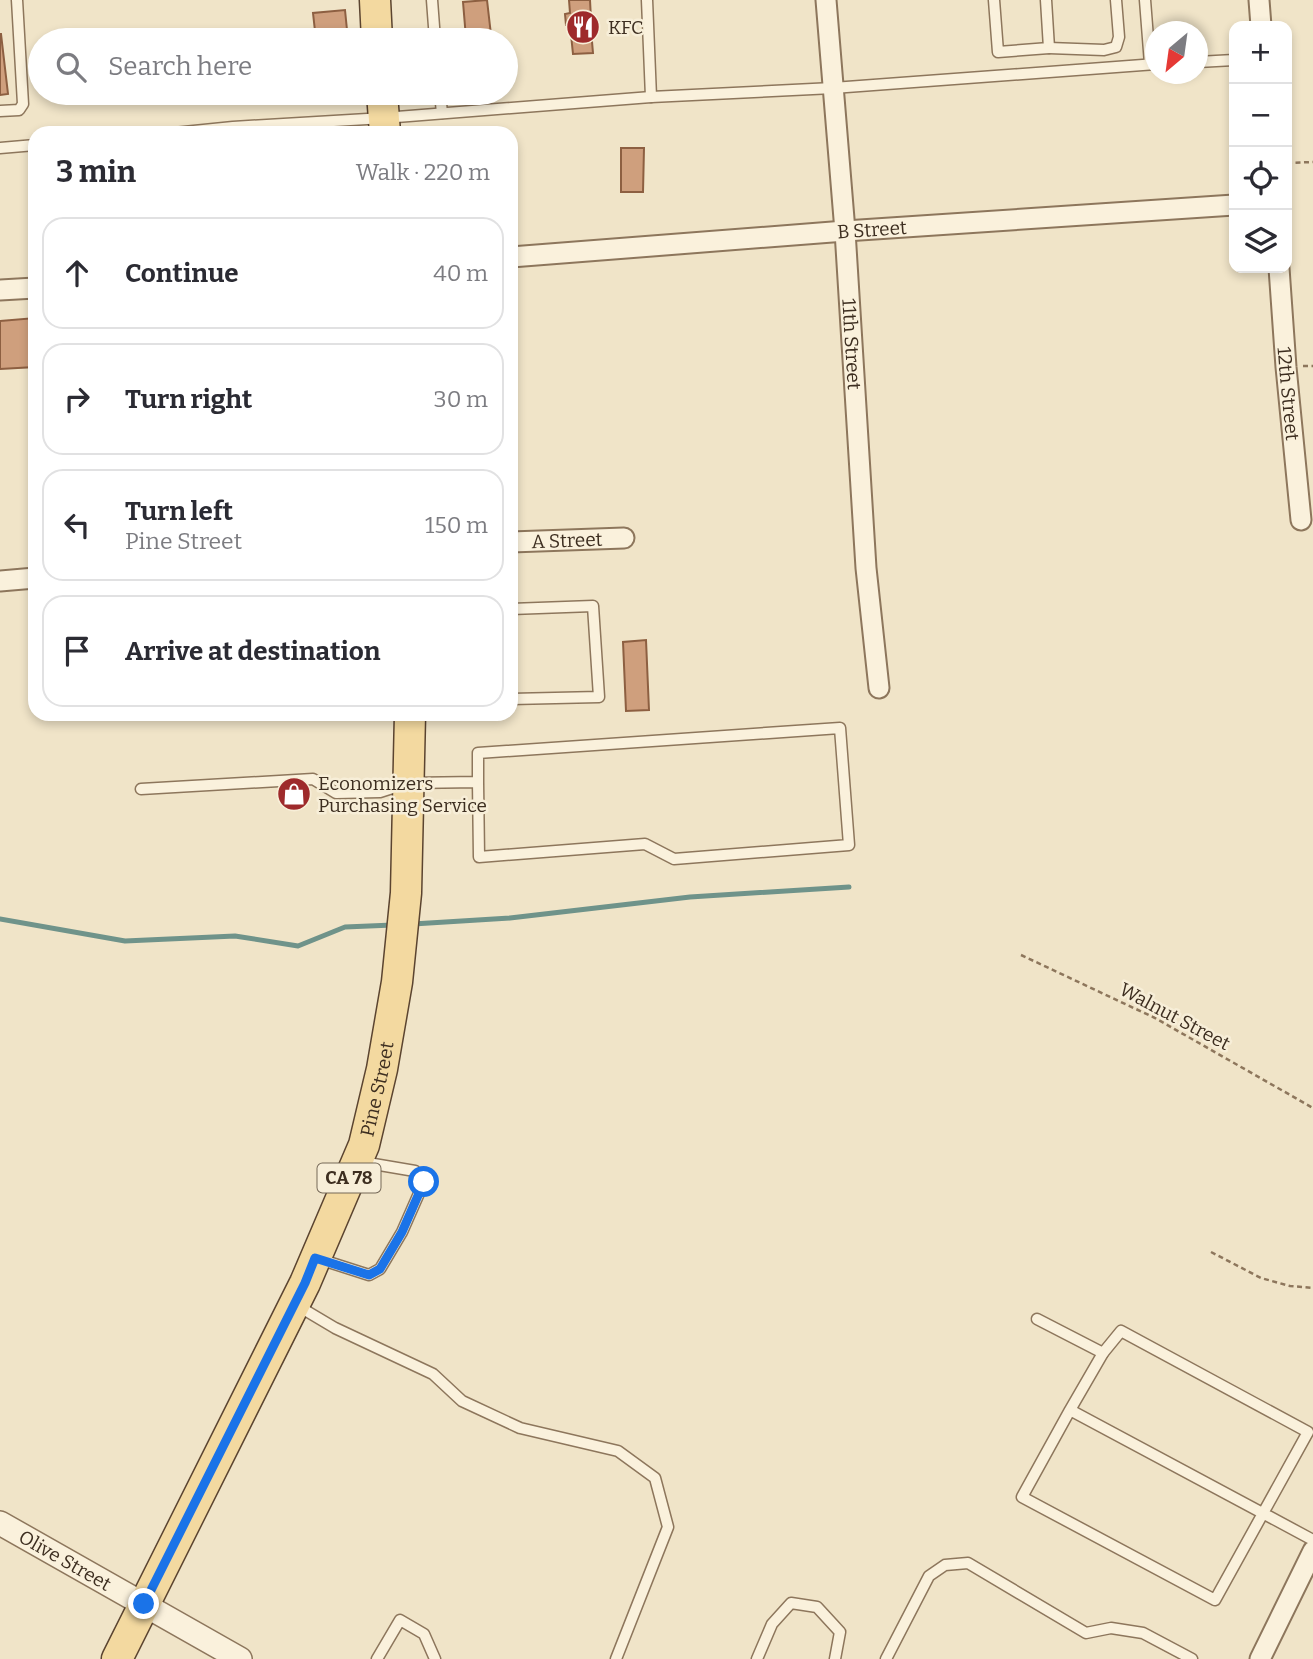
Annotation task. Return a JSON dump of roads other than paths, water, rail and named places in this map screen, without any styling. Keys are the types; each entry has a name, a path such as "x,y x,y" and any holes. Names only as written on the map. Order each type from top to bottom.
{"main road":[{"path":"375,0 376,28"},
{"name":"Pine Street","path":"117,1659 294,1304 363,1145 382,1069 397,982 405,893 410,721"}],"street":[{"name":"11th Street","path":"826,0 845,232 866,568 879,688"},
{"path":"1259,0 1261,21"},
{"name":"B Street","path":"518,256 1229,205"},
{"name":"12th Street","path":"1279,273 1301,520"},
{"path":"0,290 28,288"},
{"name":"A Street","path":"518,542 624,538"},
{"path":"0,581 28,579"},
{"name":"Olive Street","path":"0,1523 240,1659"},
{"path":"1260,1659 1313,1551"}],"lane":[{"path":"0,111 19,110 23,104 17,0"},
{"path":"432,0 434,28"},
{"path":"647,0 651,96"},
{"path":"994,0 998,52 1049,48 1104,50 1116,47 1119,37 1116,0"},
{"path":"1046,0 1049,48"},
{"path":"1145,0 1148,21"},
{"path":"1208,61 1229,60"},
{"path":"246,126 651,96 833,88 1145,65"},
{"path":"441,105 442,113"},
{"path":"0,148 28,146"},
{"path":"518,609 593,606 599,697 518,699"},
{"path":"841,728 849,845 674,859 645,844 479,857 478,782 478,753 841,728"},
{"path":"141,789 313,779 336,793 358,793 380,792 408,783 478,782"},
{"path":"315,1258 369,1275 380,1269 402,1232 424,1182 415,1171 357,1162"},
{"path":"294,1304 335,1328 433,1374 462,1401 520,1428 618,1451 655,1478 668,1527 616,1659"},
{"path":"1037,1318 1103,1353"},
{"path":"1121,1331 1308,1432 1215,1600 1022,1497 1103,1353 1121,1331"},
{"path":"1070,1410 1313,1541"},
{"path":"886,1659 929,1576 945,1565 968,1563 1086,1633 1111,1628 1143,1633 1192,1659"},
{"path":"757,1659 772,1624 792,1603 817,1607 840,1632 835,1659"},
{"path":"377,1659 400,1620 424,1634 435,1659"}],"waterway":[{"path":"413,924 510,918 690,897 849,887"},
{"path":"0,919 125,941 235,936 298,946 345,927 393,925"}],"place":[{"name":"KFC","path":"583,27"},
{"name":"Economizers Purchasing Service","path":"294,794"}]}
